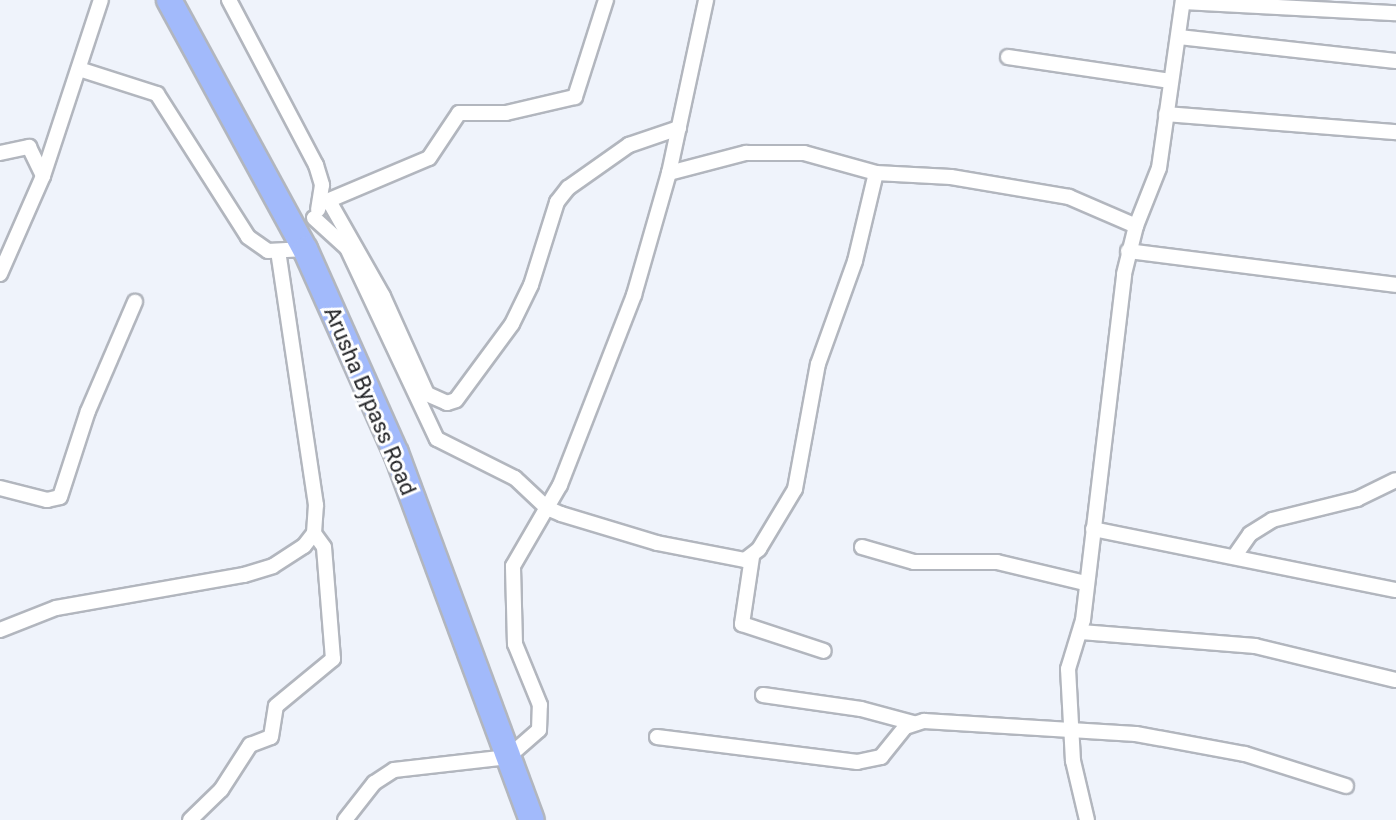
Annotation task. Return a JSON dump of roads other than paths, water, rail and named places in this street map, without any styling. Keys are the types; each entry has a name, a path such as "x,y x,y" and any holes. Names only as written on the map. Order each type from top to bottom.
{"main road":[{"name":"Arusha Bypass Road","path":"169,0 313,221 532,820"}],"street":[{"path":"0,274 43,176 101,0"},
{"path":"229,0 316,165 313,221 383,296 427,394 447,403 456,400 512,324 531,285 557,202 568,188 629,145 679,128"},
{"path":"278,252 313,221 429,158 459,113 506,113 575,97 606,0"},
{"path":"345,820 374,783 394,770 508,757 541,724 537,696 515,644 510,589 513,566 547,508 611,362 669,173 706,0"},
{"path":"1087,820 1073,761 1074,732 1068,669 1081,632 1128,251 1156,182 1183,1 1396,13"},
{"path":"1179,37 1396,61"},
{"path":"1008,57 1170,81"},
{"path":"79,69 157,94 248,237 258,247 278,252"},
{"path":"1166,114 1396,132"},
{"path":"0,153 29,147 43,176"},
{"path":"669,173 746,153 804,153 876,173 951,177 1069,197 1136,226"},
{"path":"824,651 742,624 752,557 795,489 818,364 855,261 876,173"},
{"path":"313,221 347,248 437,439 515,478 547,508 657,543 739,561 752,557"},
{"path":"1128,251 1396,285"},
{"path":"190,820 221,790 250,745 271,737 276,706 333,659 324,547 314,533 316,505 304,400 278,252"},
{"path":"0,488 47,500 60,497 88,411 135,302"},
{"path":"1234,557 1260,525 1357,499 1396,480"},
{"path":"1093,529 1396,590"},
{"path":"0,630 56,608 244,575 292,556 314,533"},
{"path":"862,547 914,562 997,562 1085,583"},
{"path":"1081,632 1242,644 1396,680"},
{"path":"763,695 861,709 913,723 1181,740 1245,754 1346,786"},
{"path":"657,737 857,762 881,757 913,723"}]}
